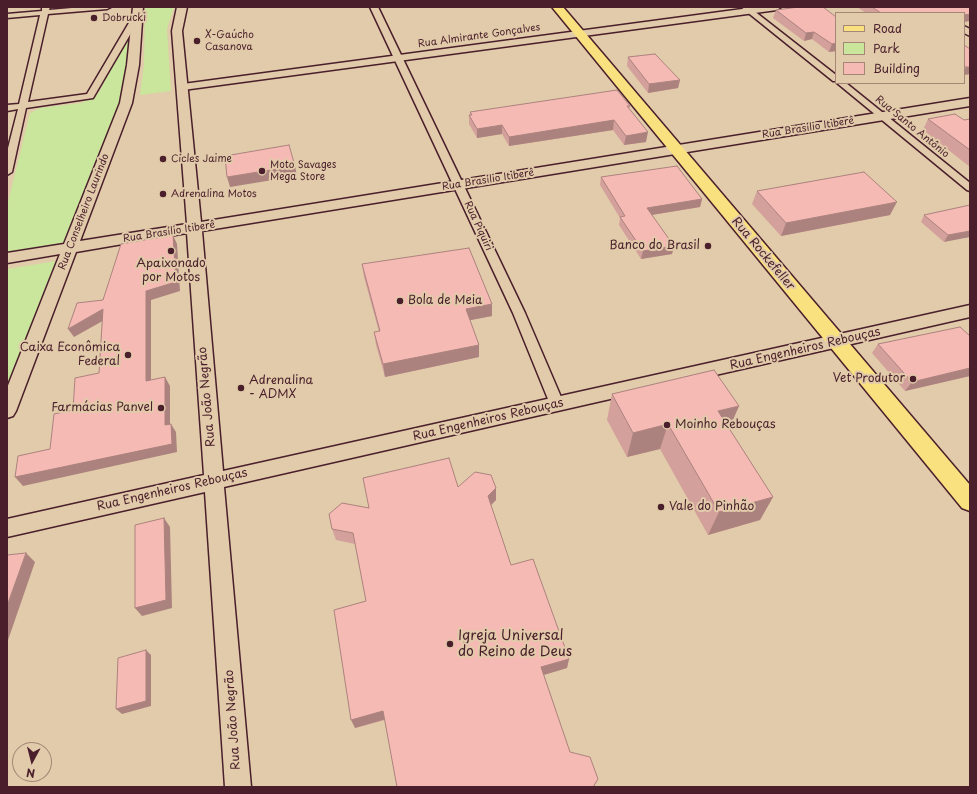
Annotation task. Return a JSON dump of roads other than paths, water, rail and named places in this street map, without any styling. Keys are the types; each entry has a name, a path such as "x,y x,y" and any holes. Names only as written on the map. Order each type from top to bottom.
{"main road":[{"name":"Rua João Negrão","path":"182,7 177,31 183,87 238,787"},
{"name":"Rua Rockefeller","path":"557,7 970,500"},
{"name":"Rua Conselheiro Laurindo","path":"7,411 126,103 133,65 137,11"},
{"name":"Rua Brasílio Itiberê","path":"7,258 970,102"},
{"name":"Rua Engenheiros Rebouças","path":"7,528 970,311"}],"street":[{"path":"7,16 46,10 107,7"},
{"name":"Rua Piquiri","path":"374,7 519,313 557,404"},
{"name":"Rua Almirante Gonçalves","path":"183,87 579,34 747,9 777,7"},
{"path":"747,9 835,78"},
{"path":"7,172 46,10"},
{"path":"7,108 90,96 137,11"},
{"name":"Rua Santo Antônio","path":"841,84 883,116 970,188"}],"place":[{"name":"Dobrucki","path":"94,18"},
{"name":"X-Gaúcho Casanova","path":"197,41"},
{"name":"Cicles Jaime","path":"163,159"},
{"name":"Moto Savages Mega Store","path":"262,171"},
{"name":"Adrenalina Motos","path":"163,194"},
{"name":"Banco do Brasil","path":"708,246"},
{"name":"Apaixonado por Motos","path":"171,251"},
{"name":"Bola de Meia","path":"400,301"},
{"name":"Caixa Econômica Federal","path":"128,355"},
{"name":"Vet Produtor","path":"913,379"},
{"name":"Adrenalina - ADMX","path":"241,388"},
{"name":"Farmácias Panvel","path":"161,408"},
{"name":"Moinho Rebouças","path":"667,425"},
{"name":"Vale do Pinhão","path":"661,507"},
{"name":"Igreja Universal do Reino de Deus","path":"450,644"}]}
